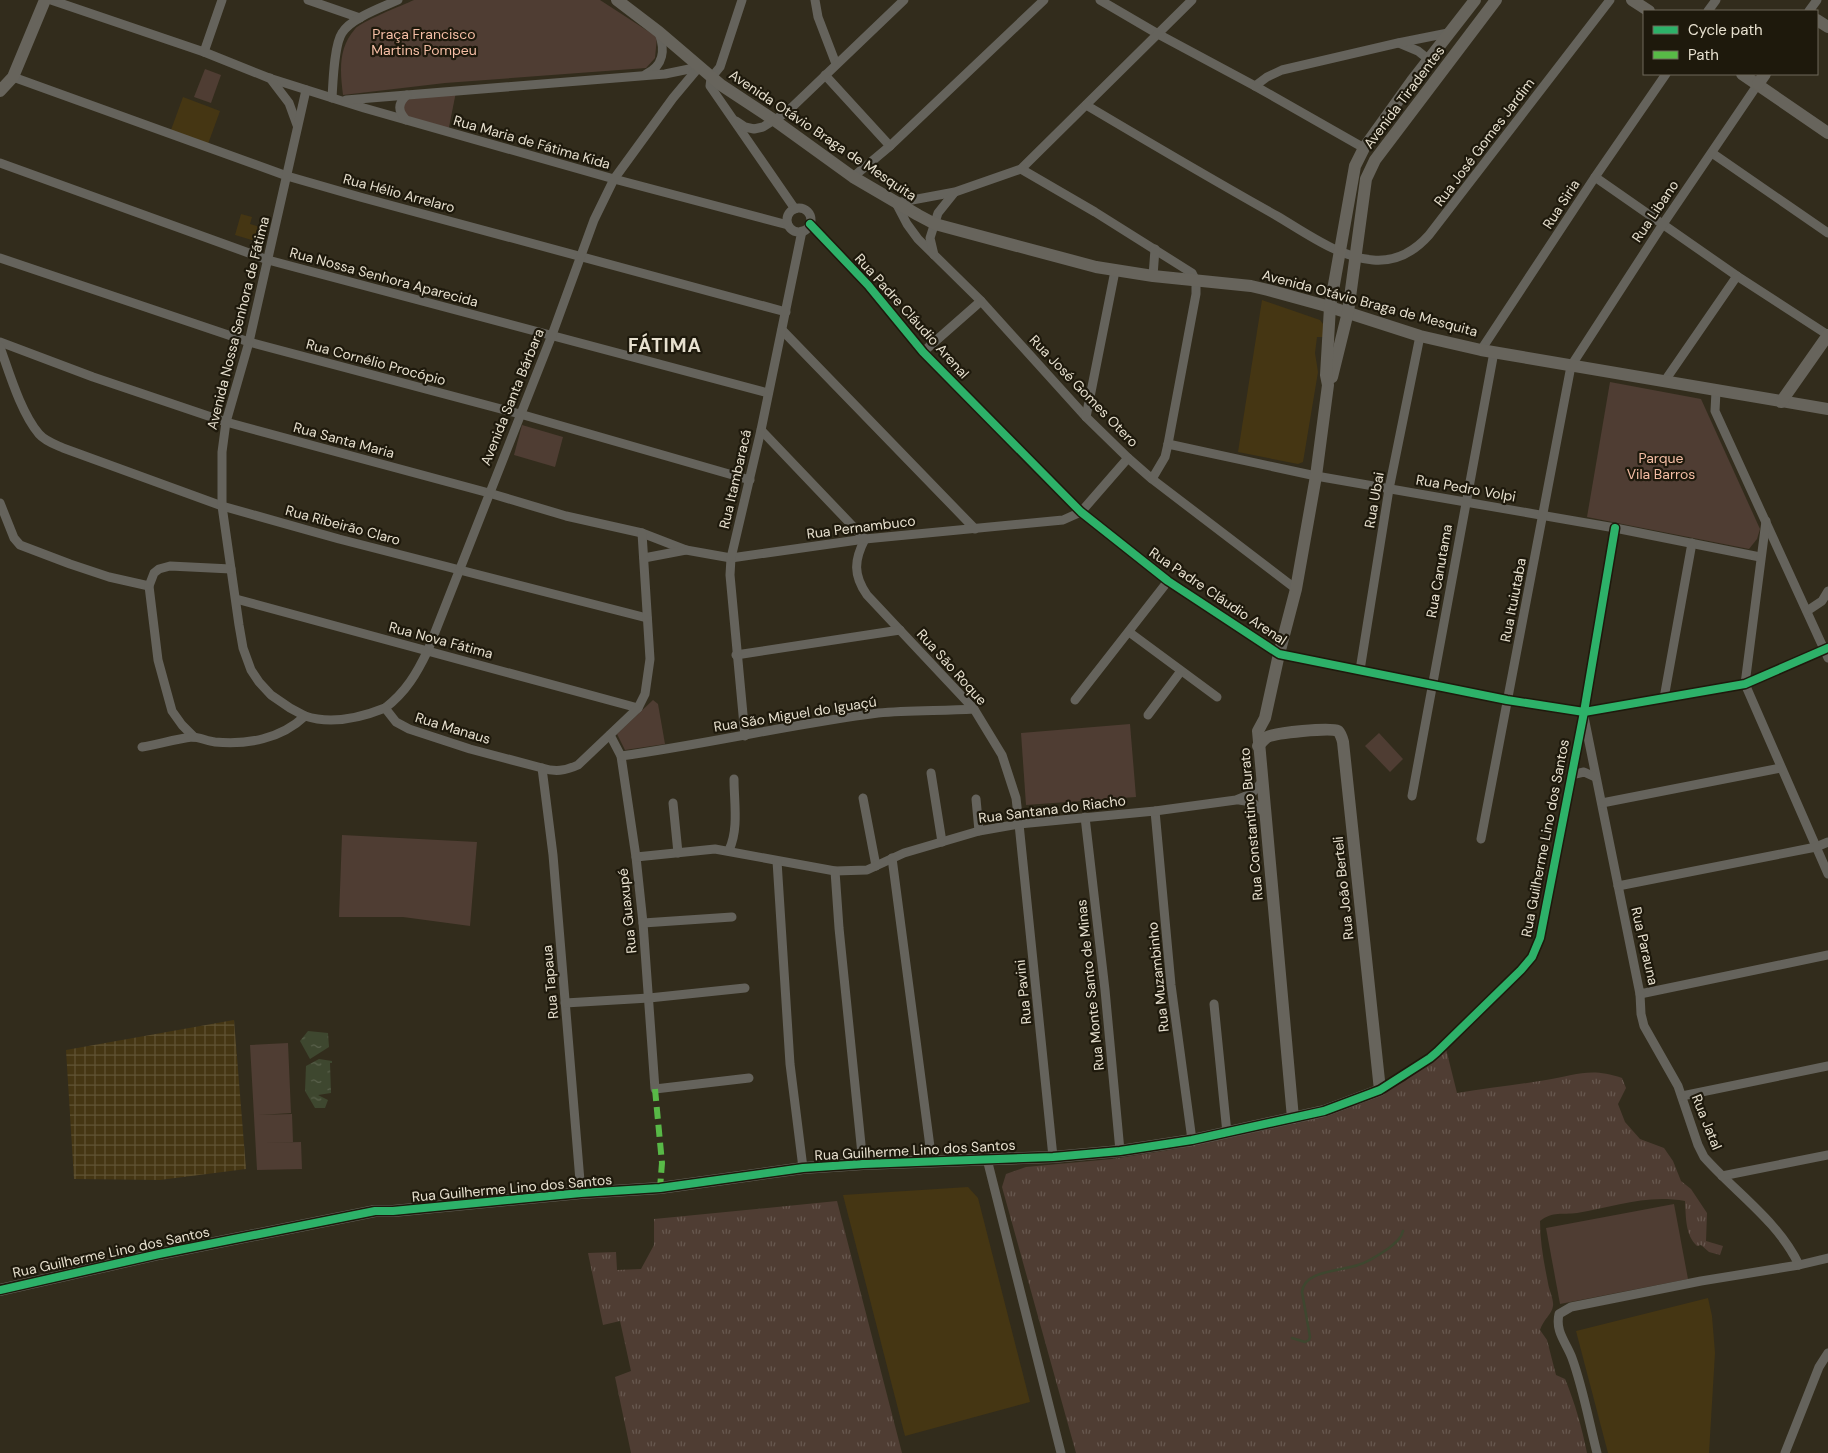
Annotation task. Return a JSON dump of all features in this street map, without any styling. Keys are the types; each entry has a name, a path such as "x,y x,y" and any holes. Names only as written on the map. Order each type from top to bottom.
{"street":[{"path":"0,91 13,77 46,0"},
{"name":"Rua Maria de Fátima Kida","path":"51,0 204,52 269,78 306,90 614,179 788,225"},
{"path":"204,52 222,0"},
{"path":"308,0 360,18"},
{"path":"398,0 349,24 342,33 338,43 336,99 665,74 699,67"},
{"name":"Avenida Otávio Braga de Mesquita","path":"617,0 659,32 711,78 854,177 935,224 1115,271 1260,288 1348,312 1420,336 1481,350 1828,409"},
{"path":"742,0 720,68 711,78 710,86 795,208"},
{"path":"815,0 818,16 836,64"},
{"path":"734,120 754,129 763,127 787,112 904,0"},
{"path":"854,177 890,146 1044,0"},
{"path":"1100,0 1364,148"},
{"path":"896,203 955,192 1021,169 1192,0"},
{"name":"Avenida Tiradentes","path":"1330,307 1355,166 1364,148 1428,59 1475,0"},
{"name":"Avenida Tiradentes","path":"1348,312 1366,179 1375,160 1496,0"},
{"name":"Rua José Gomes Jardim","path":"1086,105 1339,252 1372,260 1389,260 1402,256 1419,246 1438,225 1610,0"},
{"path":"1632,0 1647,10"},
{"path":"644,75 654,70 661,59 663,51 659,32"},
{"path":"1255,86 1282,70 1448,33"},
{"path":"1398,43 1418,51 1428,59"},
{"name":"Avenida Santa Bárbara","path":"385,708 406,689 428,650 552,336 594,220 614,179 673,98 699,67"},
{"path":"665,74 675,79 677,83 677,89 673,98"},
{"path":"825,75 890,146"},
{"name":"Rua Siria","path":"1481,350 1595,177 1665,75"},
{"path":"1746,75 1761,79 1828,133"},
{"name":"Rua Hélio Arrelaro","path":"13,77 287,176 786,312"},
{"path":"269,78 293,111 297,125"},
{"name":"Rua Libano","path":"1570,366 1761,79"},
{"name":"Avenida Nossa Senhora de Fátima","path":"305,716 271,695 259,682 252,670 244,648 222,506 222,452 226,422 250,342 306,90"},
{"path":"406,120 399,110 400,104 407,95"},
{"path":"1712,154 1828,233"},
{"name":"Rua Nossa Senhora Aparecida","path":"0,163 168,222 268,260 768,393"},
{"path":"1021,169 1155,249 1192,274 1196,281 1196,294 1168,444 1160,469 1152,479"},
{"path":"1595,177 1737,276 1828,335 1781,402"},
{"path":"934,255 930,238 938,213 955,192"},
{"name":"Rua José Gomes Otero","path":"896,203 907,224 934,255 981,302 1086,417 1128,458 1152,479 1296,588"},
{"path":"795,208 804,209 808,212 810,224 802,231 794,230 788,225 787,217 795,208"},
{"name":"Rua Padre Cláudio Arenal","path":"810,224 868,285 923,352 1081,512 1168,581 1279,654 1507,700 1584,712 1745,684 1827,652"},
{"name":"Rua Itambaracá","path":"745,736 736,655 730,575 731,558 761,430 802,231"},
{"path":"1153,276 1155,249"},
{"name":"Rua Cornélio Procópio","path":"0,258 250,342 520,414 750,480"},
{"path":"1086,417 1115,271"},
{"path":"1664,382 1737,276"},
{"path":"923,352 981,302"},
{"name":"Rua Constantino Burato","path":"1328,384 1326,375 1330,307"},
{"name":"Rua Constantino Burato","path":"1293,1118 1258,731 1265,718 1296,588 1316,476 1328,384 1348,312"},
{"path":"782,330 975,529"},
{"name":"Rua Ubai","path":"1360,670 1389,489 1420,336"},
{"name":"Rua Santa Maria","path":"0,342 226,422 489,493 566,516 642,533 686,550"},
{"path":"0,347 4,373"},
{"name":"Rua Canutama","path":"1412,796 1494,352"},
{"name":"Rua Ituiutaba","path":"1481,839 1570,366"},
{"name":"Rua Ribeirão Claro","path":"4,373 40,435 63,448 222,506 339,539 647,618"},
{"path":"1716,390 1715,412 1806,611 1827,652"},
{"path":"761,430 865,539"},
{"name":"Rua Pedro Volpi","path":"1168,444 1316,476 1615,528 1760,557"},
{"path":"1081,512 1128,458"},
{"path":"0,503 11,532 20,545 70,564 149,586"},
{"name":"Rua Pernambuco","path":"644,558 686,550 731,558 865,539 1050,523 1063,520 1081,512"},
{"path":"1766,521 1745,684 1828,874"},
{"name":"Rua Guilherme Lino dos Santos","path":"0,1290 168,1252 367,1212 660,1188 803,1168 1053,1157 1120,1151 1192,1140 1324,1111 1380,1090 1430,1058 1521,970 1532,957 1540,938 1584,712 1615,528"},
{"path":"638,708 645,694 650,659 642,533"},
{"name":"Rua São Roque","path":"865,539 857,558 857,575 860,584 867,595 974,709 1002,755 1016,798 1019,824"},
{"path":"1664,698 1692,543"},
{"path":"231,569 164,567 154,573 149,586 158,660 165,688 172,711 194,737 209,742 225,743 257,740 284,731 297,724 305,716 336,720 354,718 385,708"},
{"path":"1075,700 1168,581"},
{"path":"1806,611 1822,602 1828,591"},
{"name":"Rua Nova Fátima","path":"236,599 638,708"},
{"path":"736,655 900,630"},
{"path":"1129,632 1217,697"},
{"path":"1148,715 1181,670"},
{"name":"Rua Manaus","path":"385,708 396,722 409,729 470,749 542,768 567,770 578,765 638,708"},
{"name":"Rua São Miguel do Iguaçú","path":"621,756 881,713 974,709"},
{"name":"Rua Parauna","path":"1584,712 1640,994 1828,955"},
{"name":"Rua João Berteli","path":"1265,718 1270,727 1291,732"},
{"name":"Rua João Berteli","path":"1258,746 1268,737 1291,732 1329,729 1339,732 1343,742 1380,1090"},
{"name":"Rua Guaxupé","path":"610,735 621,756 636,857 656,1089 749,1078"},
{"path":"142,747 194,737"},
{"name":"Rua Tapaua","path":"542,768 553,855 581,1193"},
{"path":"1602,803 1781,768"},
{"path":"1571,775 1584,772 1596,777"},
{"path":"931,773 942,842"},
{"path":"729,850 735,829 734,779"},
{"name":"Rua Santana do Riacho","path":"636,857 703,849 729,850 835,871 867,870 892,858 979,831 1019,824 1155,811 1236,800 1251,794 1262,782"},
{"path":"863,798 876,866"},
{"path":"976,799 979,831"},
{"name":"Rua Santana do Riacho","path":"1236,800 1252,802 1264,813"},
{"path":"673,803 678,853"},
{"name":"Rua Muzambinho","path":"1155,811 1171,985 1192,1140"},
{"name":"Rua Monte Santo de Minas","path":"1085,817 1105,990 1120,1151"},
{"name":"Rua Pavini","path":"1019,824 1053,1157"},
{"path":"1618,886 1816,847 1828,842"},
{"path":"892,858 932,1162"},
{"path":"777,861 790,1064 803,1168"},
{"path":"835,871 863,1164"},
{"path":"643,924 732,917"},
{"path":"565,1004 745,988"},
{"name":"Rua Jatal","path":"1640,994 1644,1026 1682,1096 1704,1157 1778,1231 1793,1252 1799,1265"},
{"path":"1214,1004 1227,1133"},
{"path":"1682,1096 1828,1066"},
{"path":"1722,1176 1828,1156"},
{"path":"987,1159 1061,1453"},
{"path":"1597,1453 1572,1357 1558,1331 1558,1314 1571,1307 1828,1258"},
{"path":"1785,1453 1819,1367 1828,1353"}],"shaded area":[{"path":"183,97 220,111 208,144 171,130"},
{"path":"241,214 252,217 250,224 263,228 259,242 235,235"},
{"path":"1262,300 1320,320 1323,324 1323,337 1317,337 1315,353 1318,372 1303,462 1298,464 1238,452"},
{"path":"234,1020 246,1169 160,1180 74,1179 66,1050"},
{"path":"968,1187 978,1198 1030,1402 905,1436 843,1195"},
{"path":"1708,1298 1712,1316 1715,1353 1709,1453 1608,1453 1576,1331"}],"green space":[{"name":"Praça Francisco Martins Pompeu","path":"414,0 600,0 657,37 655,58 646,68 445,83 343,95 342,60 349,36 365,22"},
{"path":"205,69 221,75 211,103 194,97"},
{"path":"456,92 448,132 402,114 401,105 408,97"},
{"name":"Parque Vila Barros","path":"1610,382 1701,399 1760,529 1757,539 1749,549 1587,517"},
{"path":"522,425 563,437 555,467 514,455"},
{"path":"653,700 658,704 665,744 625,750 617,734"},
{"path":"1130,724 1136,797 1026,805 1021,733"},
{"path":"1379,733 1403,759 1390,772 1365,746"},
{"path":"342,835 477,842 470,926 403,917 339,917"},
{"path":"288,1043 291,1113 259,1115 292,1114 293,1142 263,1143 301,1142 302,1169 257,1170 250,1045"},
{"path":"1446,1049 1457,1093 1592,1072 1622,1078 1626,1088 1618,1104 1625,1122 1640,1139 1664,1148 1673,1161 1681,1181 1691,1189 1707,1213 1706,1241 1723,1246 1720,1255 1709,1252 1701,1245 1697,1246 1688,1231 1685,1201 1671,1199 1630,1202 1577,1213 1553,1215 1540,1221 1544,1260 1553,1304 1551,1312 1540,1330 1547,1340 1556,1375 1565,1379 1569,1388 1587,1453 1076,1453 1002,1187 1006,1174 1026,1167 1112,1159 1175,1149 1302,1122 1365,1102 1405,1081"},
{"path":"837,1201 902,1453 631,1453 615,1377 631,1371 620,1321 603,1325 588,1253 616,1252 617,1270 641,1269 654,1245 654,1219"},
{"path":"1674,1204 1688,1279 1560,1304 1546,1228"}],"water":[{"path":"308,1031 328,1033 329,1047 310,1059 300,1041"},
{"path":"319,1059 332,1061 330,1063 331,1093 318,1095 328,1100 325,1108 315,1108 305,1091 306,1066"}],"waterway":[{"path":"1292,1338 1305,1342 1310,1337 1302,1292 1304,1285 1309,1279 1325,1272 1351,1267 1370,1260 1396,1243 1403,1231"}],"marked path":[{"path":"655,1089 662,1163 660,1188"}],"cycle path":[{"path":"810,224 868,285 923,352 1081,512 1168,581 1279,654 1507,700 1584,712 1745,684 1828,648"},
{"path":"0,1290 159,1254 375,1211 660,1188 803,1168 1053,1157 1120,1151 1192,1140 1324,1111 1380,1090 1437,1052 1521,970 1532,957 1540,938 1584,712 1615,528"}],"district":[{"name":"FÁTIMA","path":"665,345"}]}
